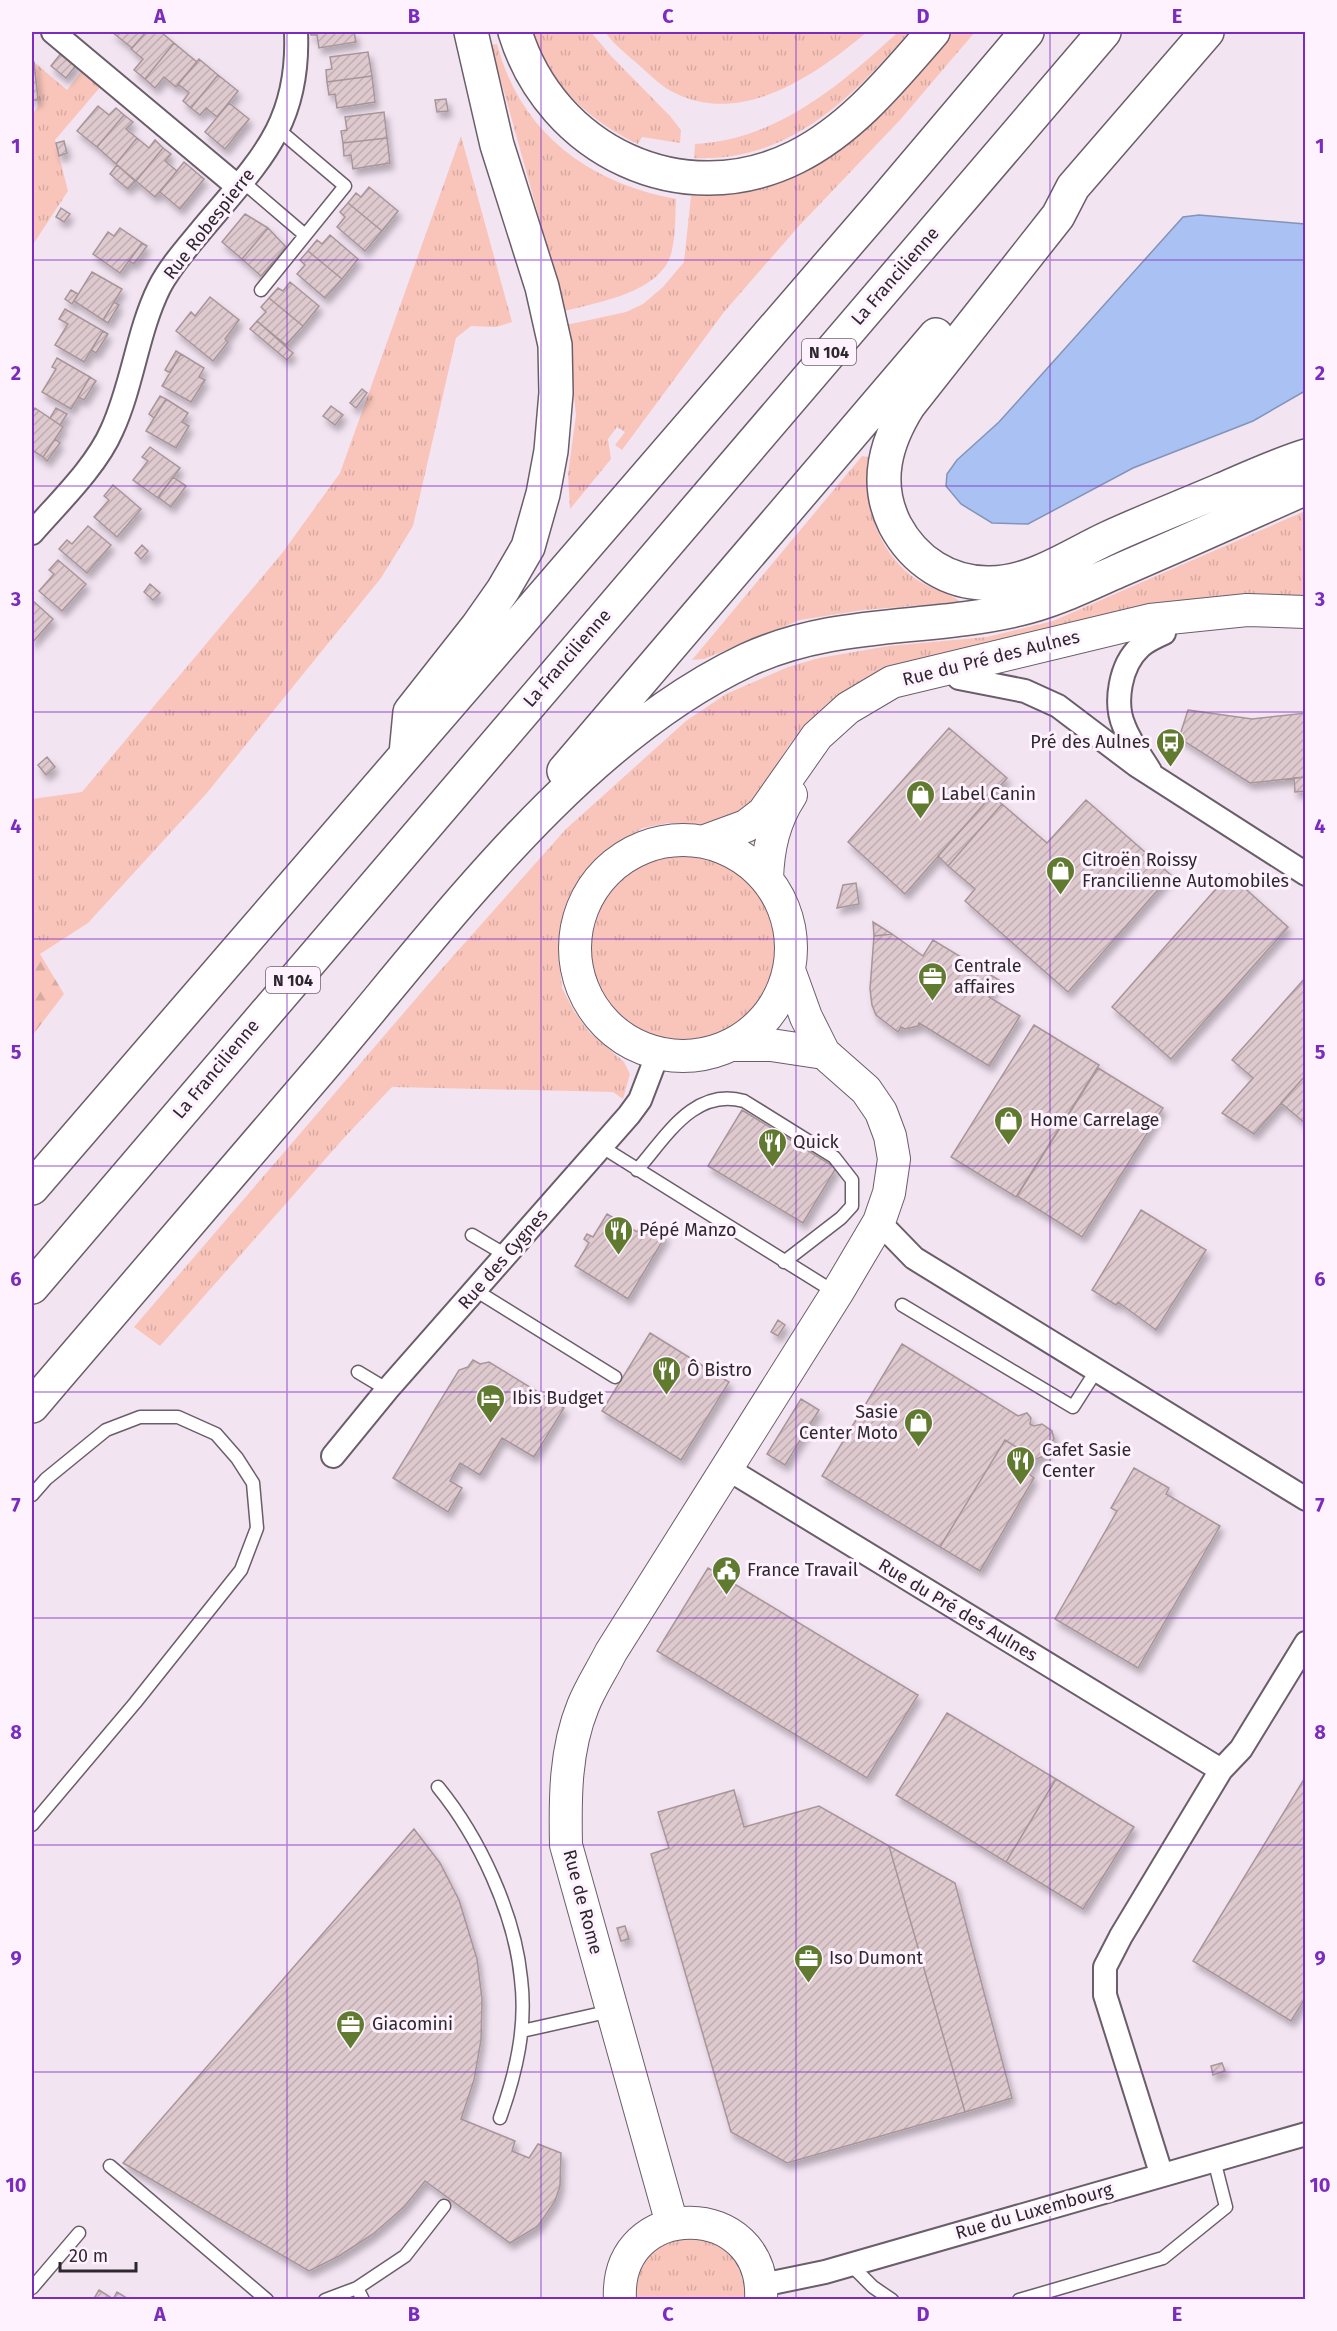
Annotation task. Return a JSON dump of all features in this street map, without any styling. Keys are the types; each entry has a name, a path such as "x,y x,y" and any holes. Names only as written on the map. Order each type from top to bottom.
{"highway":[{"path":"406,754 410,712 477,627 503,590 528,547 543,494 552,439 556,393 555,345 542,287 497,145 471,32"},
{"path":"515,32 523,59 538,86 556,110 595,144 647,169 708,178 738,176 766,168 795,158 829,138 870,101 933,32"},
{"path":"32,1188 1027,32"},
{"name":"La Francilienne","path":"32,1287 1104,32"},
{"path":"1206,32 1073,188 1058,216 926,383 894,430 885,457 884,490 889,512 906,543 924,562 954,578 989,583 1021,579 1110,537 1303,461"},
{"path":"473,887 505,840 1042,210 1073,188"},
{"path":"32,1406 473,887 553,806 631,734 707,680 743,662 793,643 833,632 908,623 953,621 1023,608 1075,590 1303,461"}],"street":[{"path":"53,32 239,184"},
{"name":"Rue Robespierre","path":"32,534 83,473 111,432 160,287 183,252 239,184 279,130 293,87 297,63 296,32"},
{"name":"Rue du Pré des Aulnes","path":"705,841 746,826 763,813 817,736 848,708 892,682 1150,620 1247,610 1305,612"},
{"name":"Rue du Pré des Aulnes","path":"767,879 768,850 784,806 812,764 843,729 858,717 909,691 1164,633 1222,625 1305,626"},
{"path":"1152,775 1124,726 1119,706 1120,691 1135,653 1150,640 1164,633"},
{"path":"959,678 1014,688 1045,699 1152,775 1305,874"},
{"path":"662,841 705,841 739,855 767,879 780,901 788,923 791,938 789,970 776,1004 765,1018 742,1039 710,1053 689,1056 658,1053 619,1036 590,1006 575,966 576,924 593,886 623,857 662,841"},
{"path":"728,1469 879,1222 889,1192 894,1159 890,1136 881,1112 866,1090 824,1053 806,1017 789,970"},
{"path":"730,1046 771,1045 824,1053"},
{"name":"Rue des Cygnes","path":"333,1456 506,1254 602,1147 640,1100 658,1053"},
{"path":"879,1222 914,1258 1305,1499"},
{"name":"Rue du Pré des Aulnes","path":"728,1469 1221,1770"},
{"name":"Rue de Rome","path":"672,2224 566,1845 565,1798 570,1752 583,1707 611,1652 700,1509 728,1469"},
{"path":"1161,2173 1105,1995 1105,1966 1120,1936 1221,1770 1241,1749 1305,1643"},
{"name":"Rue du Luxembourg","path":"762,2292 1161,2173 1305,2133"},
{"path":"620,2300 619,2285 625,2264 636,2246 652,2232 672,2224 697,2221 720,2228 741,2242 755,2261 762,2292"}],"lane":[{"path":"261,290 345,186 279,130"},
{"path":"239,184 305,235"},
{"path":"637,1170 686,1114 716,1098 729,1096 744,1101 834,1156 852,1179 852,1206 841,1218 784,1262"},
{"path":"602,1147 837,1293"},
{"path":"472,1234 506,1254"},
{"path":"475,1290 615,1377"},
{"path":"902,1305 1073,1407 1096,1371"},
{"path":"358,1372 388,1390"},
{"path":"32,1495 46,1479 106,1430 140,1417 178,1417 216,1434 237,1458 253,1483 257,1528 241,1570 135,1703 32,1825"},
{"path":"438,1787 456,1809 497,1890 522,1978 522,2031 514,2077 500,2118"},
{"path":"522,2031 613,2011"},
{"path":"1019,2300 1163,2258 1226,2207 1214,2160"},
{"path":"110,2166 267,2300"},
{"path":"325,2300 357,2288 405,2256 444,2206"},
{"path":"32,2288 79,2233"},
{"path":"851,2265 873,2287 892,2300"},
{"path":"357,2288 363,2300"}],"green space":[{"path":"533,32 591,32 611,56 670,116 681,130 680,143 642,137 638,144 588,113 560,84 549,68"},
{"path":"605,32 867,32 848,48 803,78 754,99 728,104 703,102 672,92 622,50"},
{"path":"898,32 909,32 865,80 815,122 788,138 759,150 728,157 694,158 695,144 753,133 806,106 854,71"},
{"path":"952,32 975,32 900,120 798,227 724,312 622,450 615,445 625,432 617,427 608,439 611,459 570,509 568,474 576,415 566,325 626,312 643,304 663,287 684,262 691,196 734,194 773,184 808,168 840,147 870,122 898,94"},
{"path":"497,44 508,75 522,103 562,148 587,166 614,180 676,199 672,250 657,276 644,285 612,299 565,311 491,45"},
{"path":"34,62 67,90 83,69 102,85 55,140 68,191 32,246 32,115 38,106"},
{"path":"461,136 512,322 496,327 471,326 456,338 413,526 381,578 206,794 88,923 40,954 32,954 32,799 82,792 283,552 340,473"},
{"path":"862,456 868,457 868,492 876,527 893,557 919,581 961,602 863,610 800,620 704,659 692,660"},
{"path":"1305,511 1305,598 1068,629 867,678 808,721 787,748 747,813 718,825 668,823 643,828 611,846 595,860 570,897 560,938 560,968 562,988 574,1011 588,1031 624,1062 630,1074 623,1099 613,1092 392,1087 343,1139 160,1346 134,1327 438,973 566,829 686,721 726,694 788,667 819,658 889,646 987,637 1053,621"},
{"path":"684,854 702,856 720,862 737,870 751,882 763,896 771,913 777,931 779,949 777,967 771,985 763,1002 751,1016 737,1028 720,1036 702,1042 684,1044 666,1042 648,1036 631,1028 617,1016 605,1002 597,985 591,967 589,949 591,931 597,913 605,896 617,882 631,870 648,862 666,856"},
{"path":"32,954 40,954 64,994 32,1036"},
{"path":"684,2237 712,2242 730,2253 740,2272 746,2299 635,2299 639,2276 647,2258 661,2246"}],"water":[{"path":"1199,215 1305,224 1305,391 1253,421 1133,468 1028,524 992,523 961,504 946,486 947,474 957,460 999,422 1183,217"}],"building":[{"path":"112,32 146,32 132,48"},
{"path":"146,32 161,32 174,43 145,79 134,70 143,59 131,49"},
{"path":"310,32 354,32 356,42 319,48 317,35 311,35"},
{"path":"174,43 197,62 176,87 164,77 155,88 145,79"},
{"path":"62,52 77,64 66,78 51,66"},
{"path":"368,52 372,76 327,82 326,70 332,69 330,57"},
{"path":"199,59 218,75 191,108 183,101 189,93 178,84"},
{"path":"32,62 34,62 38,100 32,100"},
{"path":"218,75 238,91 217,117 206,108 200,115 191,108"},
{"path":"372,76 375,102 337,108 335,94 329,95 327,82"},
{"path":"446,99 448,111 437,112 435,100"},
{"path":"229,103 249,119 225,149 205,132"},
{"path":"98,106 109,115 116,108 124,115 97,147 77,131"},
{"path":"384,112 387,138 343,143 341,131 347,130 345,117"},
{"path":"124,115 133,122 126,129 137,138 116,164 97,147"},
{"path":"137,138 149,148 155,140 163,148 136,181 116,164"},
{"path":"387,138 390,163 353,169 351,155 344,156 343,143"},
{"path":"64,141 67,153 59,156 56,143"},
{"path":"163,148 171,154 165,161 177,171 155,197 136,181"},
{"path":"184,162 204,179 180,209 160,192"},
{"path":"117,165 135,181 128,189 110,174"},
{"path":"369,187 398,211 382,231 348,203 356,193 361,197"},
{"path":"348,203 382,231 365,251 337,227 345,217 340,212"},
{"path":"61,208 70,214 64,222 56,217"},
{"path":"245,214 268,228 242,259 222,242"},
{"path":"120,228 142,243 120,273 93,254 108,232 114,236"},
{"path":"268,228 286,247 261,276 242,259"},
{"path":"330,235 358,259 342,279 308,251 317,240 322,244"},
{"path":"142,243 147,246 134,264 129,261"},
{"path":"308,251 342,279 325,298 297,274 305,265 300,260"},
{"path":"92,272 122,289 103,320 74,301"},
{"path":"290,282 319,306 303,326 269,298 278,288 283,291"},
{"path":"71,290 78,294 72,304 65,299"},
{"path":"210,297 239,320 225,339 228,342 213,361 176,331 191,312 195,316"},
{"path":"269,298 303,326 286,345 257,321 266,312 261,307"},
{"path":"114,302 119,305 108,323 103,320"},
{"path":"65,309 103,331 84,362 55,345 68,324 59,319"},
{"path":"257,321 293,353 287,360 250,329"},
{"path":"103,331 108,334 96,353 91,350"},
{"path":"176,351 181,354 170,373 165,370"},
{"path":"181,354 204,368 199,377 205,380 191,402 162,386"},
{"path":"57,358 90,377 71,409 42,392 56,369 52,367"},
{"path":"90,377 96,381 84,400 78,397"},
{"path":"362,389 367,393 356,408 350,403"},
{"path":"160,396 166,399 154,418 149,414"},
{"path":"166,399 188,413 182,422 189,426 176,448 146,431"},
{"path":"331,406 343,415 335,425 323,416"},
{"path":"35,408 63,427 43,457 32,450 32,413"},
{"path":"56,408 67,414 60,425 50,418"},
{"path":"55,439 60,443 47,461 43,457"},
{"path":"150,447 180,468 158,498 133,480 148,461 142,457"},
{"path":"173,477 186,486 171,507 158,497"},
{"path":"113,485 141,509 117,537 94,517 109,500 104,496"},
{"path":"88,526 111,545 87,573 59,549 67,540 72,544"},
{"path":"142,545 148,551 141,559 135,553"},
{"path":"58,560 86,584 62,611 39,591 54,574 49,570"},
{"path":"150,584 160,593 153,600 144,592"},
{"path":"32,600 53,619 32,643"},
{"path":"1188,710 1252,719 1306,713 1306,777 1250,783 1179,738"},
{"name":"Label Canin","path":"949,728 1007,778 905,894 848,842"},
{"path":"47,757 55,767 46,775 38,765"},
{"path":"1306,777 1306,791 1295,792 1294,778"},
{"path":"992,795 1002,804 948,866 938,856"},
{"name":"Citroën Roissy Francilienne Automobiles","path":"1086,800 1171,875 1068,992 965,901 975,889 948,866 1002,804 1047,843"},
{"path":"1229,874 1288,927 1171,1059 1112,1007"},
{"path":"856,883 859,904 837,908 843,885"},
{"path":"873,922 892,934 874,936"},
{"name":"Centrale affaires","path":"892,934 923,956 933,940 999,980 989,997 1020,1016 989,1066 919,1023 918,1026 905,1029 901,1027 898,1032 876,1015 870,989 874,936"},
{"path":"1306,977 1306,1075 1254,1134 1222,1113 1253,1078 1232,1060"},
{"path":"1034,1025 1099,1065 1016,1197 951,1157"},
{"path":"1098,1068 1163,1108 1082,1237 1017,1196"},
{"path":"1306,1075 1306,1124 1281,1103"},
{"name":"Quick","path":"742,1110 836,1168 803,1223 708,1166"},
{"path":"1141,1210 1206,1250 1156,1330 1118,1302 1116,1305 1092,1290"},
{"name":"Pépé Manzo","path":"607,1214 637,1232 643,1222 666,1235 628,1299 575,1266 589,1243 584,1239 587,1234 593,1237"},
{"path":"778,1320 785,1325 778,1336 771,1332"},
{"name":"Ô Bistro","path":"650,1333 729,1382 681,1460 602,1411"},
{"name":"Sasie Center Moto","path":"902,1344 1018,1416 1027,1413 1031,1418 1030,1424 1034,1426 1042,1424 1052,1431 1054,1439 1044,1456 1036,1459 1005,1440 940,1547 822,1476"},
{"name":"Ibis Budget","path":"473,1360 480,1364 489,1362 564,1408 534,1457 502,1438 480,1475 460,1463 450,1481 462,1488 448,1512 393,1478 459,1370 468,1367"},
{"path":"801,1399 819,1410 785,1465 767,1454"},
{"path":"1005,1440 1036,1459 1028,1473 1034,1478 980,1571 940,1547"},
{"path":"1134,1468 1169,1488 1166,1494 1220,1526 1138,1668 1055,1619 1117,1511 1111,1508"},
{"path":"708,1568 918,1695 867,1778 657,1651"},
{"path":"947,1713 1056,1779 1006,1862 896,1795"},
{"path":"1306,1776 1306,1997 1291,2021 1193,1961"},
{"path":"1056,1779 1134,1827 1083,1909 1006,1862"},
{"name":"Iso Dumont","path":"734,1790 744,1827 819,1806 889,1846 965,2112 787,2163 731,2132 651,1854 669,1848 658,1812"},
{"name":"Giacomini","path":"414,1829 440,1863 459,1900 477,1959 482,1999 481,2040 474,2080 461,2119 515,2141 512,2151 529,2158 538,2144 561,2153 560,2186 555,2201 538,2226 510,2243 425,2181 404,2207 373,2234 339,2256 309,2271 123,2163"},
{"path":"889,1846 955,1883 1012,2098 965,2112"},
{"path":"625,1926 629,1939 621,1941 617,1928"},
{"path":"1222,2063 1225,2071 1213,2075 1211,2066"},
{"path":"99,2290 113,2299 117,2292 130,2300 93,2300"}],"place":[{"name":"Pré des Aulnes","path":"1171,768"},
{"name":"Label Canin","path":"920,820"},
{"name":"Citroën Roissy Francilienne Automobiles","path":"1061,896"},
{"name":"Centrale affaires","path":"933,1002"},
{"name":"Home Carrelage","path":"1009,1146"},
{"name":"Quick","path":"772,1168"},
{"name":"Pépé Manzo","path":"618,1256"},
{"name":"Ô Bistro","path":"666,1396"},
{"name":"Ibis Budget","path":"491,1424"},
{"name":"Sasie Center Moto","path":"919,1448"},
{"name":"Cafet Sasie Center","path":"1021,1486"},
{"name":"France Travail","path":"726,1596"},
{"name":"Iso Dumont","path":"808,1984"},
{"name":"Giacomini","path":"351,2050"}]}
